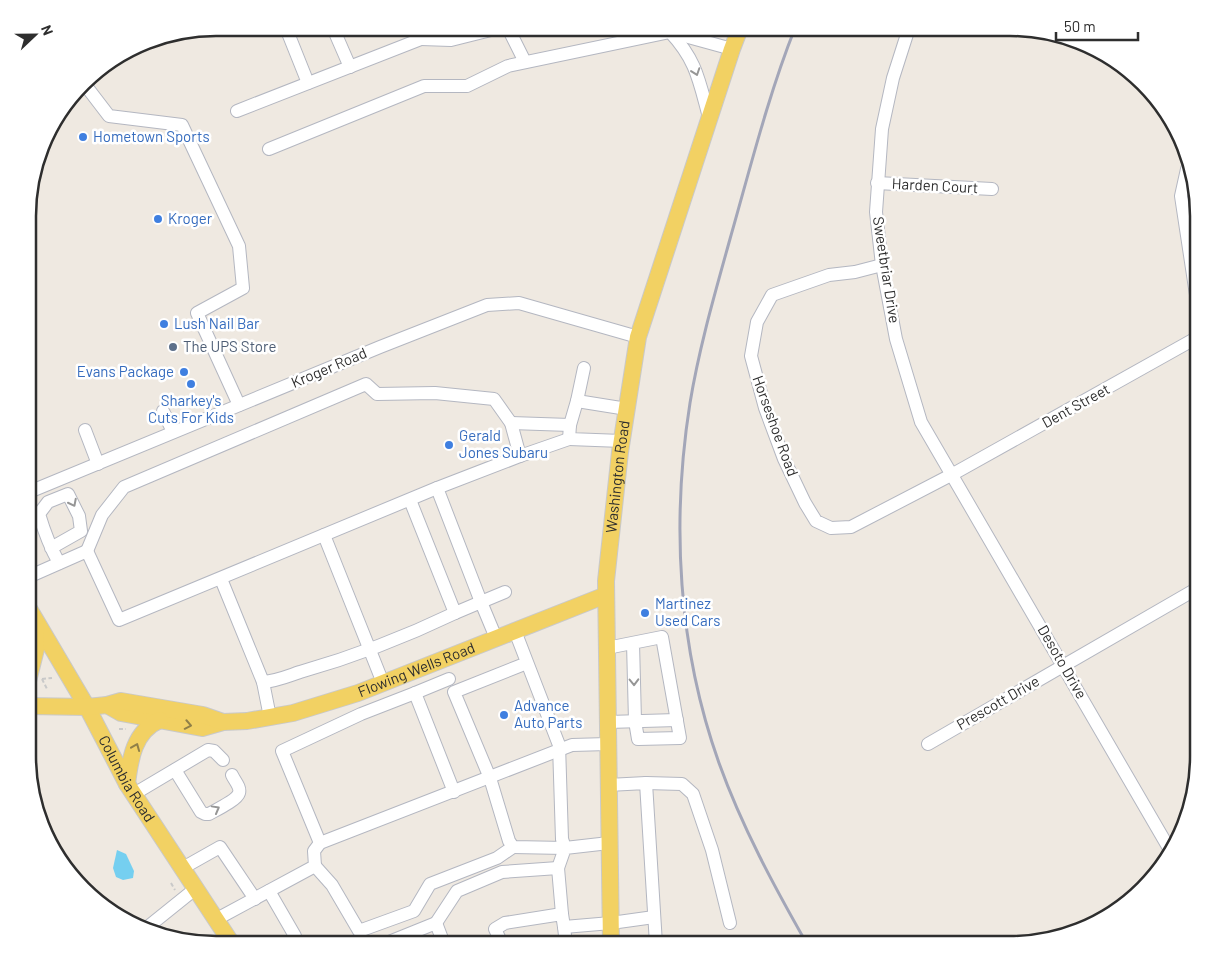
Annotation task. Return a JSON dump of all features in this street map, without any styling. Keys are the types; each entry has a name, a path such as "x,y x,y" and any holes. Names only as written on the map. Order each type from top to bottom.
{"main road":[{"name":"Washington Road","path":"611,936 606,595 608,553 622,441 638,337 737,36"},
{"name":"Flowing Wells Road","path":"107,705 121,713 202,728 223,722 246,721 293,713 358,693 606,595"},
{"name":"Columbia Road","path":"36,621 87,708 131,789 226,936"},
{"name":"Flowing Wells Road","path":"36,706 87,708 121,701 203,715 223,722"},
{"path":"131,789 130,763 135,747 141,734 151,724 160,720"}],"street":[{"path":"289,36 308,83"},
{"path":"336,36 350,67"},
{"path":"237,111 350,67 416,36"},
{"path":"430,36 451,40 456,36"},
{"path":"515,36 525,62"},
{"path":"269,149 424,86 467,86 508,66 651,36"},
{"path":"673,36 694,64 710,117"},
{"path":"685,36 732,49"},
{"name":"Sweetbriar Drive","path":"906,36 893,78 882,129 876,212 882,265 896,339 922,422 953,474"},
{"path":"89,89 109,116 182,125 238,246 243,288 197,313 239,405"},
{"path":"1186,179 1182,196 1190,252"},
{"name":"Harden Court","path":"877,183 992,188"},
{"name":"Horseshoe Road","path":"882,265 855,272 829,275 772,295 757,322 751,356 765,408 784,459 805,503 816,521 831,528 851,527 953,474"},
{"name":"Kroger Road","path":"36,489 487,305 519,303 638,337"},
{"name":"Dent Street","path":"953,474 1190,342"},
{"path":"569,438 570,425 584,368"},
{"path":"520,456 511,423 494,399 435,393 377,394 366,384 124,487 102,515 88,551 119,620 437,488 569,438 622,441"},
{"path":"577,401 627,409"},
{"path":"163,410 173,432"},
{"path":"511,423 570,425"},
{"path":"85,430 98,464"},
{"name":"Desoto Drive","path":"953,474 1167,844"},
{"path":"437,488 496,638"},
{"path":"410,500 455,613"},
{"path":"324,535 383,683"},
{"path":"51,548 59,563"},
{"path":"36,573 88,551"},
{"path":"220,579 264,682 270,717"},
{"path":"264,682 275,681 370,648 505,592"},
{"name":"Prescott Drive","path":"928,744 1190,593"},
{"path":"515,631 559,745 562,838 565,848 558,868 565,936"},
{"path":"607,648 662,637 680,738 638,739 635,721 633,643"},
{"path":"442,659 490,778 513,847"},
{"path":"454,692 527,663"},
{"path":"320,843 282,751 361,714 449,679"},
{"path":"415,693 454,792"},
{"path":"608,722 677,720"},
{"path":"608,744 572,746 558,751 320,843 314,851 315,866 332,884 359,931 414,911 430,884 497,858 513,847 565,848 610,843"},
{"path":"131,789 175,770 208,750 214,751 222,760"},
{"path":"175,770 201,812 205,814 209,814 236,798 239,794 239,788 232,775"},
{"path":"646,783 655,936"},
{"path":"608,785 682,784 693,794 712,850 730,924"},
{"path":"182,869 220,847 255,899"},
{"path":"215,920 315,866"},
{"path":"404,936 436,923 457,891 502,872 558,868"},
{"path":"152,924 195,889"},
{"path":"269,891 299,936"},
{"path":"498,936 495,929 505,924 563,920 611,923 654,917"},
{"path":"436,923 441,936"}],"path":[{"path":"36,681 47,690"}],"water":[{"path":"117,850 126,854 134,871 133,878 123,880 116,877 113,868"}],"railway":[{"path":"792,36 760,133 713,300 698,362 684,448 680,539 682,585 687,630 694,675 705,719 728,787 748,833 803,936"}],"place":[{"name":"Hometown Sports","path":"83,137"},
{"name":"Kroger","path":"158,219"},
{"name":"Lush Nail Bar","path":"164,324"},
{"name":"The UPS Store","path":"173,347"},
{"name":"Evans Package","path":"184,372"},
{"name":"Sharkey's Cuts For Kids","path":"191,384"},
{"name":"Gerald Jones Subaru","path":"449,445"},
{"name":"Martinez Used Cars","path":"645,613"},
{"name":"Advance Auto Parts","path":"504,715"}]}
